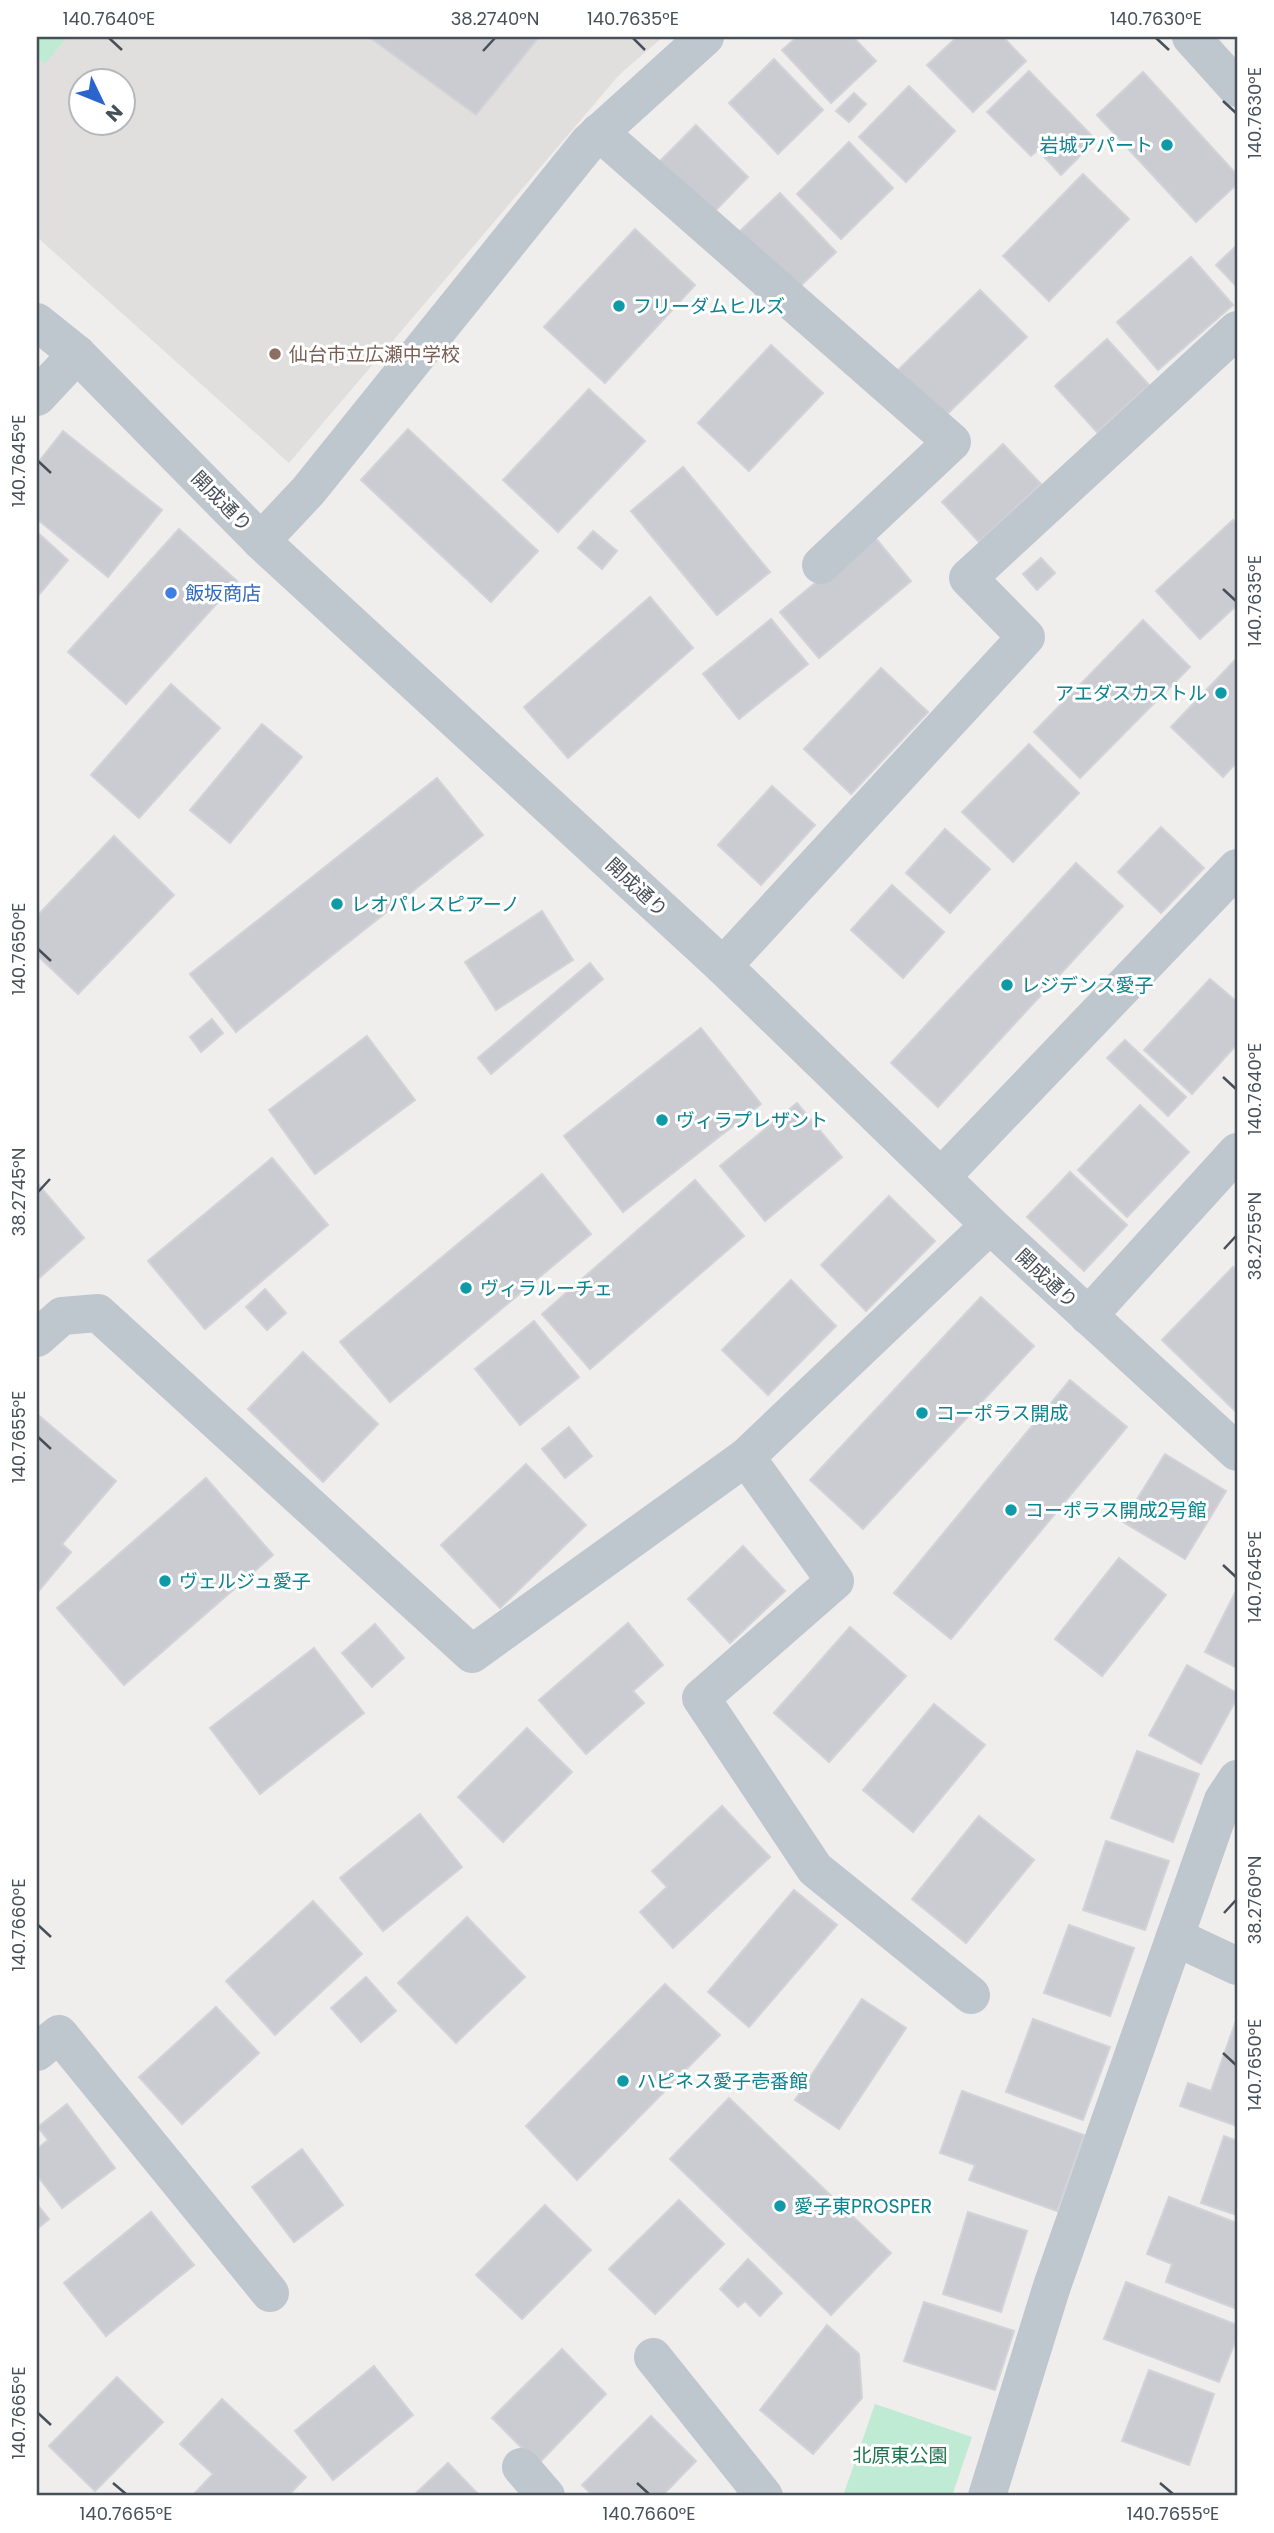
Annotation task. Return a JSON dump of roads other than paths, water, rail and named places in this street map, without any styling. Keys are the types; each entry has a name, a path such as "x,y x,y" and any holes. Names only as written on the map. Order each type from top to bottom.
{"street":[{"path":"261,541 308,491 581,152 599,132 705,37"},
{"path":"1191,37 1237,88"},
{"path":"599,132 952,442 821,565"},
{"name":"開成通り","path":"37,322 77,354 261,541 723,966 990,1225 1237,1452"},
{"path":"723,966 1026,637 968,578 1237,330"},
{"path":"37,397 77,354"},
{"path":"941,1177 1237,868"},
{"path":"1088,1316 1237,1152"},
{"path":"37,1338 62,1316 97,1313 472,1654 746,1457 990,1225"},
{"path":"746,1457 835,1581 701,1698 815,1869 971,1995"},
{"path":"987,2496 1052,2286 1223,1801 1237,1779"},
{"path":"1175,1937 1237,1966"},
{"path":"37,2052 59,2034 270,2293"},
{"path":"653,2357 764,2496"},
{"path":"521,2467 545,2496"}],"place":[{"name":"岩城アパート","path":"1167,145"},
{"name":"フリーダムヒルズ","path":"619,306"},
{"name":"仙台市立広瀬中学校","path":"275,354"},
{"name":"飯坂商店","path":"171,593"},
{"name":"アエダスカストル","path":"1221,693"},
{"name":"レオパレスピアーノ","path":"337,904"},
{"name":"レジデンス愛子","path":"1007,985"},
{"name":"ヴィラプレザント","path":"662,1120"},
{"name":"ヴィラルーチェ","path":"466,1288"},
{"name":"コーポラス開成","path":"922,1413"},
{"name":"コーポラス開成2号館","path":"1011,1510"},
{"name":"ヴェルジュ愛子","path":"165,1581"},
{"name":"ハピネス愛子壱番館","path":"623,2081"},
{"name":"愛子東PROSPER","path":"780,2206"}],"park label":[{"name":"北原東公園","path":"900,2455"}]}
